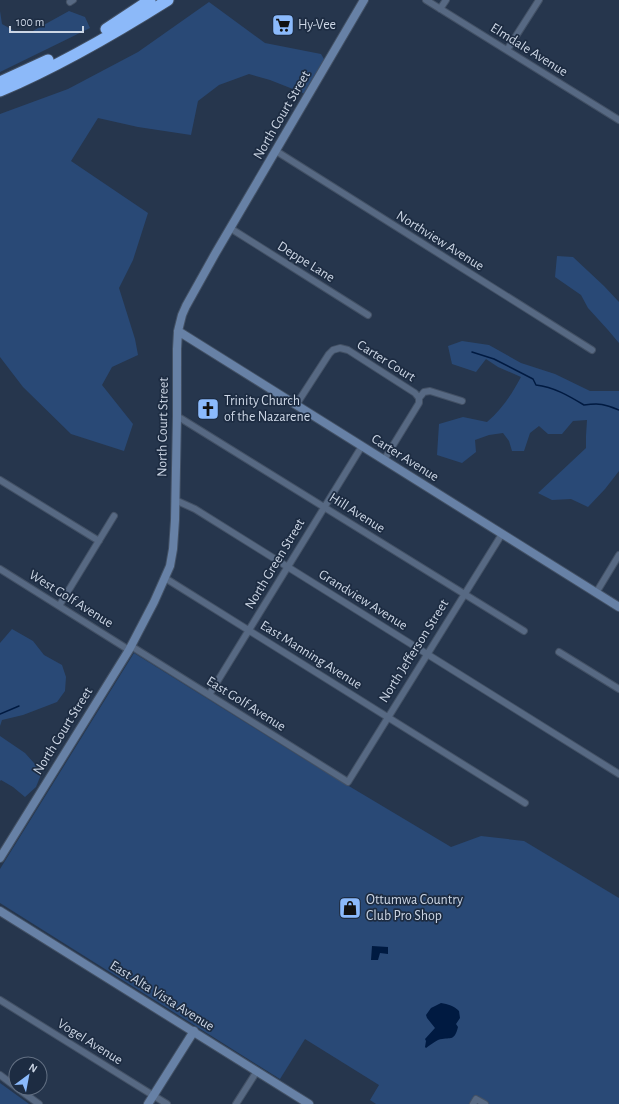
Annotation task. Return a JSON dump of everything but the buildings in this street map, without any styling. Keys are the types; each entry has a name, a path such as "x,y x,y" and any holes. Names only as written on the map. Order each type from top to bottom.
{"highway":[{"path":"0,82 59,56 115,24 150,0"},
{"path":"0,91 81,52 168,0"}],"main road":[{"name":"North Court Street","path":"0,858 130,648 170,566 175,520 177,416 176,376 178,331 182,315 230,228 364,0"},
{"name":"Carter Avenue","path":"178,331 619,607"},
{"name":"East Alta Vista Avenue","path":"0,911 309,1104"},
{"path":"148,1104 194,1031"}],"street":[{"name":"Elmdale Avenue","path":"426,0 619,120"},
{"path":"440,9 446,0"},
{"path":"507,50 538,0"},
{"name":"Northview Avenue","path":"276,151 592,350"},
{"name":"Deppe Lane","path":"230,228 368,315"},
{"name":"Carter Court","path":"296,405 329,354 333,350 340,348 348,350 416,393 419,398 419,403 384,460"},
{"path":"419,398 424,392 430,390 462,401"},
{"name":"Hill Avenue","path":"177,416 524,631"},
{"name":"North Green Street","path":"210,695 362,446"},
{"path":"0,480 99,541"},
{"name":"Grandview Avenue","path":"175,500 195,509 619,774"},
{"path":"59,606 114,516"},
{"name":"North Jefferson Street","path":"348,782 502,534"},
{"path":"596,592 619,555"},
{"name":"West Golf Avenue","path":"0,569 130,648"},
{"name":"East Manning Avenue","path":"165,578 525,803"},
{"name":"East Golf Avenue","path":"130,648 210,695 348,782"},
{"path":"559,652 619,689"},
{"name":"Vogel Avenue","path":"0,1000 167,1104"},
{"path":"236,1104 257,1071"},
{"path":"0,1075 8,1081"},
{"path":"28,1096 39,1104"},
{"path":"474,1101 485,1104"}],"shaded area":[{"path":"209,2 265,43 321,54 327,64 308,95 270,80 249,74 219,85 198,101 191,135 138,127 98,118 71,161 148,213 133,260 119,288 135,339 138,355 112,367 102,385 133,424 124,451 71,434 23,387 0,357 0,114 68,89 138,52"},
{"path":"0,11 2,24 18,33 31,32 69,11 85,17 90,28 0,72"},
{"path":"557,256 573,257 619,302 619,343 588,308 581,295 555,277"},
{"path":"462,341 489,345 521,363 555,374 590,391 619,391 619,471 588,507 571,499 552,500 538,493 586,448 587,420 573,421 562,434 548,434 539,426 530,433 524,451 512,451 509,441 503,433 489,435 475,440 476,452 462,463 437,455 439,424 463,417 487,422 506,401 521,377 498,367 486,359 476,372 452,364 448,346"},
{"path":"12,629 33,641 44,655 62,665 66,677 65,691 57,702 23,715 2,720 0,726 0,643"},
{"path":"134,653 317,767 451,847 481,836 524,841 619,898 619,1104 489,1104 475,1095 469,1104 376,1104 370,1100 379,1085 305,1039 280,1079 0,903 0,869"},
{"path":"0,736 25,753 42,772 36,787 25,797 13,787 1,780 0,781"},
{"path":"372,946 388,947 388,954 380,953 378,960 371,960"},
{"path":"441,1003 451,1006 459,1011 460,1018 456,1024 458,1027 453,1037 438,1040 426,1048 425,1039 435,1028 426,1015 431,1008"},
{"path":"0,1083 8,1089 8,1096 18,1096 29,1104 0,1104"}],"waterway":[{"path":"472,352 494,359 533,379 536,385 555,390 584,405 602,404 619,410"},
{"path":"0,714 19,706"}],"place":[{"name":"Hy-Vee","path":"283,25"},
{"name":"Trinity Church of the Nazarene","path":"208,409"},
{"name":"Ottumwa Country Club Pro Shop","path":"350,908"}]}
